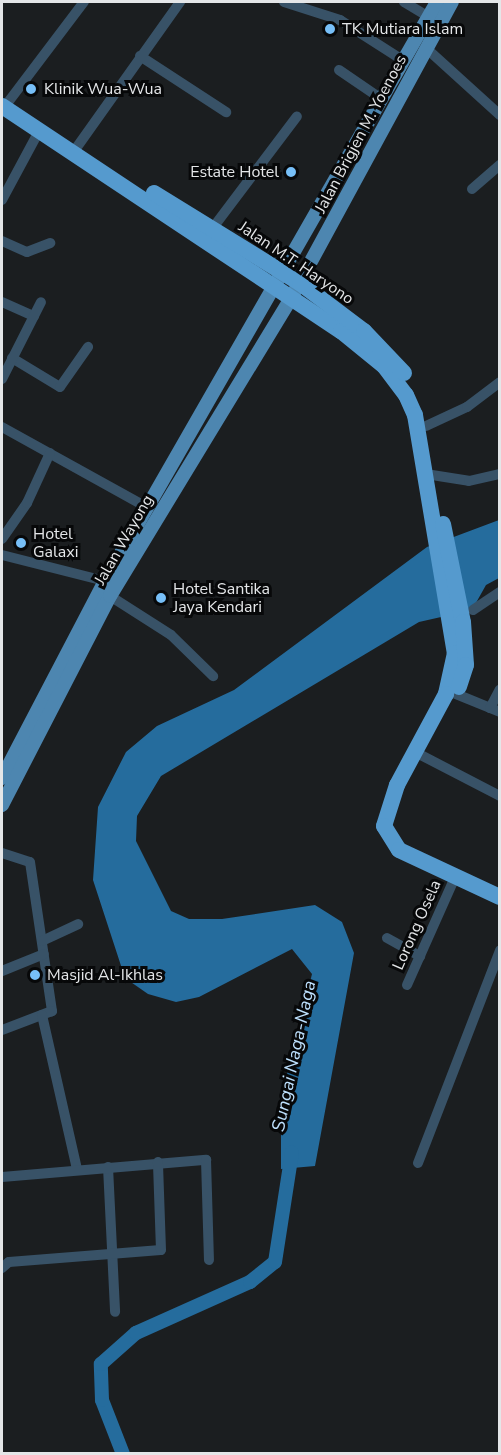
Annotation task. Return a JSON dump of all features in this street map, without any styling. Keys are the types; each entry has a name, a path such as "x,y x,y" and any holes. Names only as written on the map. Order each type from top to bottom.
{"highway":[{"name":"Jalan M.T. Haryono","path":"4,101 38,133 372,354 406,395 415,415 440,538 463,620"},
{"name":"Jalan M.T. Haryono","path":"4,101 285,273 387,351 418,397 426,426 440,538"},
{"path":"463,620 466,665 456,694 387,806 386,834 399,850 500,897"},
{"path":"463,620 453,673 396,814 399,834 443,863 500,886"}],"main road":[{"name":"Jalan Brigjen M. Yoenoes","path":"290,300 426,48 437,2"},
{"name":"Jalan Brigjen M. Yoenoes","path":"274,289 404,61 434,20 452,2"},
{"name":"Jalan Wayong","path":"2,778 105,581 274,289"},
{"name":"Jalan Wayong","path":"2,805 110,596 290,300"}],"street":[{"path":"4,101 84,2"},
{"path":"77,147 180,2"},
{"path":"284,2 340,20 404,61"},
{"path":"404,2 434,20"},
{"path":"426,48 500,115"},
{"path":"140,56 226,112"},
{"path":"339,70 383,100"},
{"path":"212,229 297,116"},
{"path":"2,200 38,133"},
{"path":"472,189 500,165"},
{"path":"2,241 27,252 50,243"},
{"path":"2,302 34,316"},
{"path":"2,378 40,302"},
{"path":"12,358 60,387 88,347"},
{"path":"426,426 467,407 500,382"},
{"path":"2,427 148,508"},
{"path":"2,539 27,503 50,453"},
{"path":"432,475 469,481 500,474"},
{"path":"2,555 105,581"},
{"path":"463,620 500,592"},
{"path":"110,596 171,635 213,676"},
{"path":"456,694 495,710 500,689"},
{"path":"419,754 500,796"},
{"path":"2,853 30,862 52,1011 2,1030"},
{"name":"Lorong Osela","path":"407,985 455,878"},
{"path":"42,941 78,924"},
{"path":"387,938 420,956"},
{"path":"418,1163 500,951"},
{"path":"2,972 44,954"},
{"path":"42,1015 77,1169"},
{"path":"2,1177 158,1162 207,1161 209,1260"},
{"path":"2,1268 9,1262 161,1250 158,1162"},
{"path":"108,1167 115,1312"}],"water":[{"path":"499,520 499,578 486,585 472,610 419,622 161,776 137,816 136,841 171,911 189,919 222,919 315,905 342,922 354,953 315,1166 281,1169 281,1098 312,974 292,949 199,997 176,1002 148,994 125,978 93,880 98,807 126,752 157,726 234,690 427,547"}],"waterway":[{"name":"Sungai Naga-Naga","path":"123,1454 102,1400 101,1364 136,1333 250,1282 275,1262 292,1152"}],"place":[{"name":"TK Mutiara Islam","path":"330,29"},
{"name":"Klinik Wua-Wua","path":"31,89"},
{"name":"Estate Hotel","path":"291,172"},
{"name":"Hotel Galaxi","path":"21,543"},
{"name":"Hotel Santika Jaya Kendari","path":"161,598"},
{"name":"Masjid Al-Ikhlas","path":"35,975"}]}
